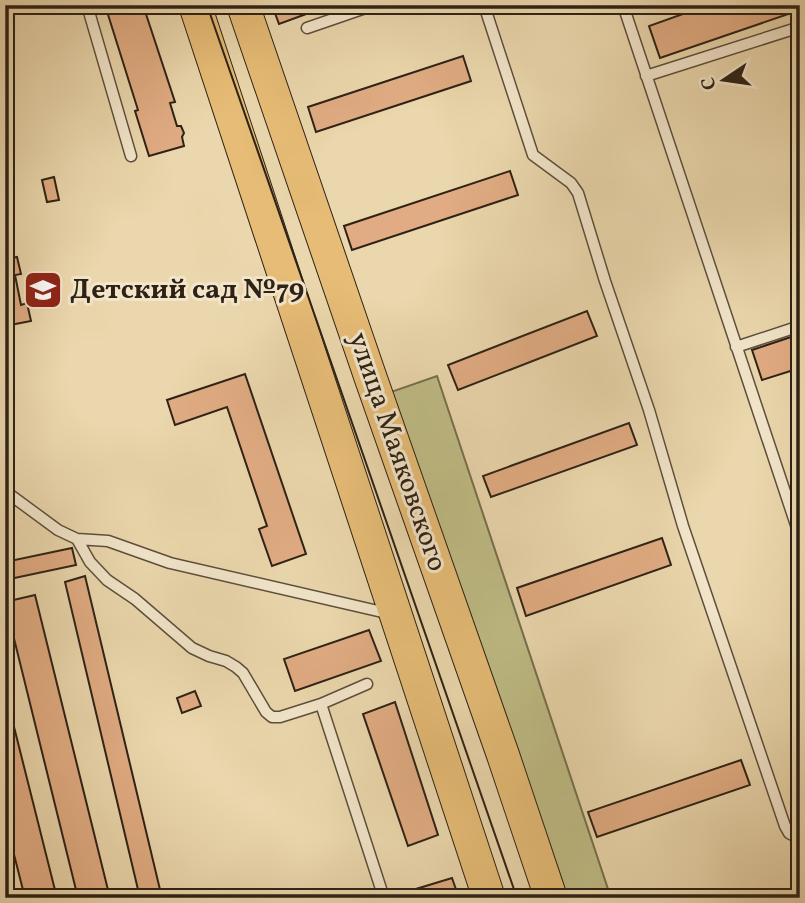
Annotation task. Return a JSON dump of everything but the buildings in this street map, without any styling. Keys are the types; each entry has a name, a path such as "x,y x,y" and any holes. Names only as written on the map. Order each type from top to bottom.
{"main road":[{"name":"улица Маяковского","path":"195,5 489,898"},
{"name":"улица Маяковского","path":"243,5 551,898"}],"lane":[{"path":"87,5 131,156"},
{"path":"307,28 374,5"},
{"path":"484,5 533,155 571,183 578,193 649,410 682,526 780,813 789,833 800,839"},
{"path":"623,5 798,530"},
{"path":"646,76 800,27"},
{"path":"736,347 800,326"},
{"path":"5,491 58,530 77,539 108,541 170,563 397,615"},
{"path":"77,539 90,562 107,580 135,599 192,648 236,667 268,715 280,717 321,704 367,684"},
{"path":"321,704 384,898"}],"shaded area":[{"path":"437,376 611,898 553,898 388,393"}],"tram line":[{"path":"207,5 517,898"}],"place":[{"name":"Детский сад №79","path":"43,290"}]}
